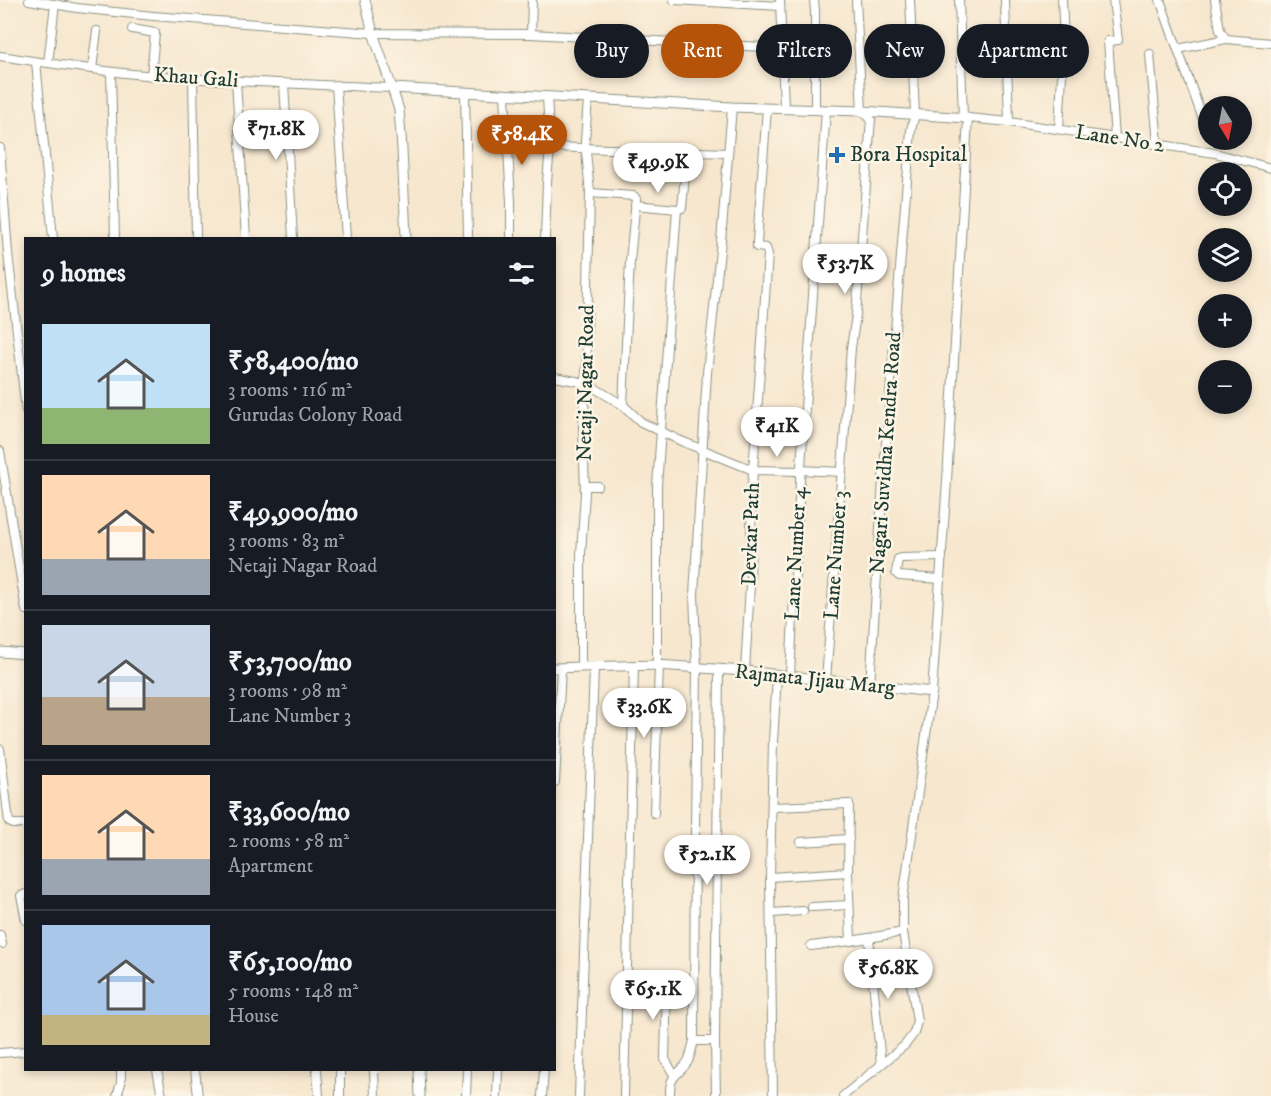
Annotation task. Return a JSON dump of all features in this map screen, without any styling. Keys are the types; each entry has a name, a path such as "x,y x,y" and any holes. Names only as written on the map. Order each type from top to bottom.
{"street":[{"path":"29,0 153,16 373,33 531,34 756,47"},
{"path":"365,0 373,33 399,110 406,237"},
{"path":"531,34 532,0"},
{"path":"674,0 780,3 780,24"},
{"path":"814,0 815,110"},
{"path":"856,0 862,111"},
{"name":"Nagari Suvidha Kendra Road","path":"870,685 883,481 911,130 915,114 910,0"},
{"path":"843,1096 905,1045 914,1033 917,1021 903,932 903,898 932,692 956,336 965,118 959,0"},
{"path":"1005,0 1009,122"},
{"path":"1059,129 1064,40 1062,0"},
{"path":"1113,0 1118,40 1108,42 1115,138"},
{"path":"1160,0 1198,105"},
{"path":"1215,0 1220,30 1226,39"},
{"path":"48,63 56,4"},
{"path":"132,29 155,33 151,76"},
{"path":"92,69 97,31"},
{"path":"1178,49 1226,39 1271,43"},
{"path":"1150,54 1158,144"},
{"name":"Khau Gali","path":"0,56 151,76 392,88"},
{"path":"36,62 53,237"},
{"path":"111,72 115,237"},
{"path":"782,78 784,109"},
{"path":"193,79 196,237"},
{"path":"236,81 246,237"},
{"path":"284,83 293,237"},
{"path":"336,85 346,237"},
{"path":"392,88 965,118"},
{"path":"465,92 468,237"},
{"path":"505,95 511,237"},
{"path":"545,237 550,147 547,97"},
{"name":"Netaji Nagar Road","path":"581,667 581,554 585,486 583,426 590,193 586,149 588,99"},
{"path":"670,1096 669,1088 674,1075 687,1062 694,1041 697,669 694,595 707,373 732,107"},
{"name":"Devkar Path","path":"745,671 753,470 768,254 766,248 759,248 757,245 767,108"},
{"name":"Lane Number 4","path":"790,676 800,470 826,110"},
{"name":"Lane Number 3","path":"826,680 871,119 862,111"},
{"name":"Lane No 2","path":"965,118 1009,122 1215,153 1271,168"},
{"path":"0,148 8,253 24,393"},
{"path":"508,149 622,148 728,153"},
{"path":"635,205 682,208 687,152"},
{"path":"590,193 633,196 636,199 627,294 622,405"},
{"path":"654,813 658,665 657,497 677,209"},
{"path":"556,377 585,383 622,405 641,422 753,470 842,471"},
{"path":"0,451 24,598"},
{"path":"585,486 598,486"},
{"path":"940,579 897,575 897,562 901,558 942,557"},
{"path":"0,652 24,654"},
{"path":"624,1096 634,665"},
{"name":"Rajmata Jijau Marg","path":"558,668 658,665 745,671 932,692"},
{"path":"579,1096 594,667"},
{"path":"556,744 558,668"},
{"path":"716,1096 719,670"},
{"path":"773,1096 770,877 777,675"},
{"path":"0,749 9,822 24,824"},
{"path":"773,807 849,804 848,872 851,941"},
{"path":"801,842 849,839"},
{"path":"770,877 848,872"},
{"path":"24,895 21,896 24,910"},
{"path":"771,913 849,905"},
{"path":"811,946 903,932"},
{"path":"0,934 2,944"},
{"path":"869,938 881,1064"},
{"path":"667,984 665,1059 674,1075"},
{"path":"694,1041 715,1041"},
{"path":"0,1053 24,1051"},
{"path":"117,1096 122,1083 121,1071"},
{"path":"157,1071 162,1096"},
{"path":"195,1071 198,1096"},
{"path":"317,1071 319,1096"},
{"path":"340,1071 340,1096"},
{"path":"374,1071 375,1096"},
{"path":"419,1071 420,1096"},
{"path":"466,1096 467,1071"},
{"path":"497,1096 498,1071"},
{"path":"542,1096 544,1071"}],"place":[{"name":"Bora Hospital","path":"837,155"}]}
